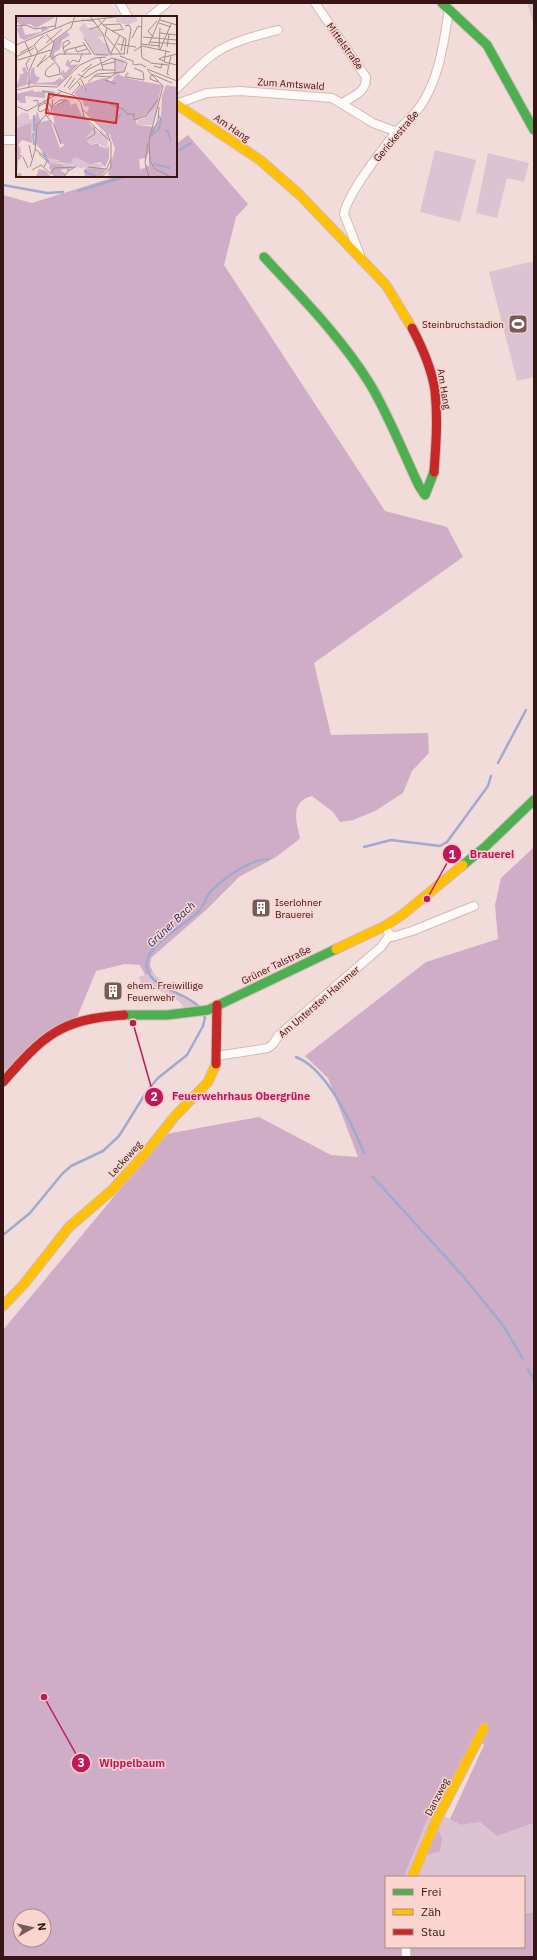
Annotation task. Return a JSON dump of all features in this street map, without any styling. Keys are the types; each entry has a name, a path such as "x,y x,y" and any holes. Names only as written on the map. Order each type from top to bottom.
{"street":[{"path":"120,3 127,16"},
{"path":"151,16 166,3"},
{"name":"Mittelstraße","path":"315,3 366,77 366,82 361,92 342,103"},
{"path":"446,6 486,45 515,93 534,130"},
{"name":"Gerickestraße","path":"360,256 344,214 345,208 356,186 397,132 420,107 432,83 442,54 446,6"},
{"path":"177,88 198,67 220,50 247,39 278,30"},
{"path":"3,42 16,49"},
{"name":"Zum Amtswald","path":"177,104 207,93 240,91 332,98 373,122 397,132"},
{"name":"Am Hang","path":"177,105 260,160 279,176 300,195 338,236 360,256 386,286 410,324 424,352 432,373 435,390 437,422 436,452 434,476 425,495 419,486 379,401 360,369 342,346 264,257"},
{"path":"3,140 16,140"},
{"name":"Grüner Talstraße","path":"3,1082 40,1041 66,1025 101,1017 197,1012 208,1010 385,926 402,915 485,847 534,800"},
{"path":"385,926 389,936 394,937 412,932 474,906"},
{"name":"Am Untersten Hammer","path":"217,1056 268,1048 273,1044 279,1035 381,947 389,936"},
{"name":"Leckeweg","path":"3,1306 24,1284 69,1227 111,1191 144,1156 175,1116 208,1082 215,1069 217,1056 217,1005"},
{"name":"Danzweg","path":"412,1876 436,1821 484,1728"}],"shaded area":[{"path":"527,3 534,3 534,25"},
{"path":"188,135 248,204 236,217 224,265 385,511 447,527 463,557 314,663 331,735 428,733 429,753 412,771 403,793 375,811 353,820 340,822 333,812 312,796 300,802 296,813 300,838 297,841 276,857 239,877 206,910 151,958 150,966 153,972 145,975 140,965 125,964 96,971 76,1020 66,1024 3,1080 3,195 32,203 115,177 177,177 177,143"},
{"path":"435,150 476,160 460,222 420,212"},
{"path":"488,153 529,163 524,182 507,178 497,218 476,213"},
{"name":"Steinbruchstadion","path":"534,261 534,377 517,381 489,272"},
{"path":"534,847 534,1823 497,1836 480,1822 461,1825 431,1810 404,1876 385,1876 385,1948 525,1948 525,1913 534,1913 534,1957 3,1957 3,1330 166,1134 259,1117 331,1155 358,1157 328,1078 305,1056 426,962 498,939 495,905 501,878","holes":["475,1737 484,1745 450,1819 438,1813"]},
{"path":"153,972 160,981 203,1009 187,1012 173,997 161,991 141,985 139,977"},
{"path":"431,1810 461,1825 480,1822 497,1836 534,1823 534,1913 525,1913 525,1876 404,1876"},
{"path":"437,1827 442,1838 440,1851 425,1856"}],"waterway":[{"path":"177,151 191,143"},
{"path":"78,191 124,177"},
{"path":"3,185 47,193 63,192"},
{"name":"Grüner Bach","path":"498,763 526,710"},
{"name":"Grüner Bach","path":"364,847 391,840 440,846 447,842 488,786 491,776"},
{"name":"Grüner Bach","path":"199,1007 187,998 162,986 150,975 147,968 147,960 151,951 158,943 194,916 200,910 209,893 222,881 237,870 253,862 268,859"},
{"name":"Grüner Bach","path":"3,1235 30,1213 62,1174 71,1166 103,1151 119,1136 147,1091 158,1078 187,1055 203,1026 205,1018 203,1014"},
{"path":"296,1057 307,1063 328,1085 353,1127 364,1153"},
{"path":"373,1177 462,1275 503,1325 523,1359"},
{"path":"528,1369 534,1380"}],"traffic: fast":[{"path":"442,3 487,45 534,130"},
{"path":"264,257 320,318 359,367 370,384 396,434 419,486 425,495 434,472"},
{"path":"463,865 485,847 534,800"},
{"path":"124,1015 167,1015 208,1010 336,949"}],"traffic: slow":[{"path":"177,105 260,160 300,195 386,285 412,328"},
{"path":"336,949 385,926 402,915 463,865"},
{"path":"3,1306 24,1284 69,1227 111,1191 144,1155 175,1116 208,1082 216,1064"},
{"path":"412,1876 436,1821 484,1728"}],"traffic: jam":[{"path":"412,328 426,358 432,375 435,391 437,421 434,472"},
{"path":"216,1064 217,1005"},
{"path":"3,1082 30,1053 54,1033 68,1026 84,1021 102,1017 124,1015"}],"place":[{"name":"Steinbruchstadion","path":"518,324"},
{"name":"Brauerei","path":"427,899"},
{"name":"Iserlohner Brauerei","path":"261,908"},
{"name":"ehem. Freiwillige Feuerwehr","path":"113,991"},
{"name":"Feuerwehrhaus Obergrüne","path":"133,1023"},
{"name":"Wippelbaum","path":"44,1697"}]}
